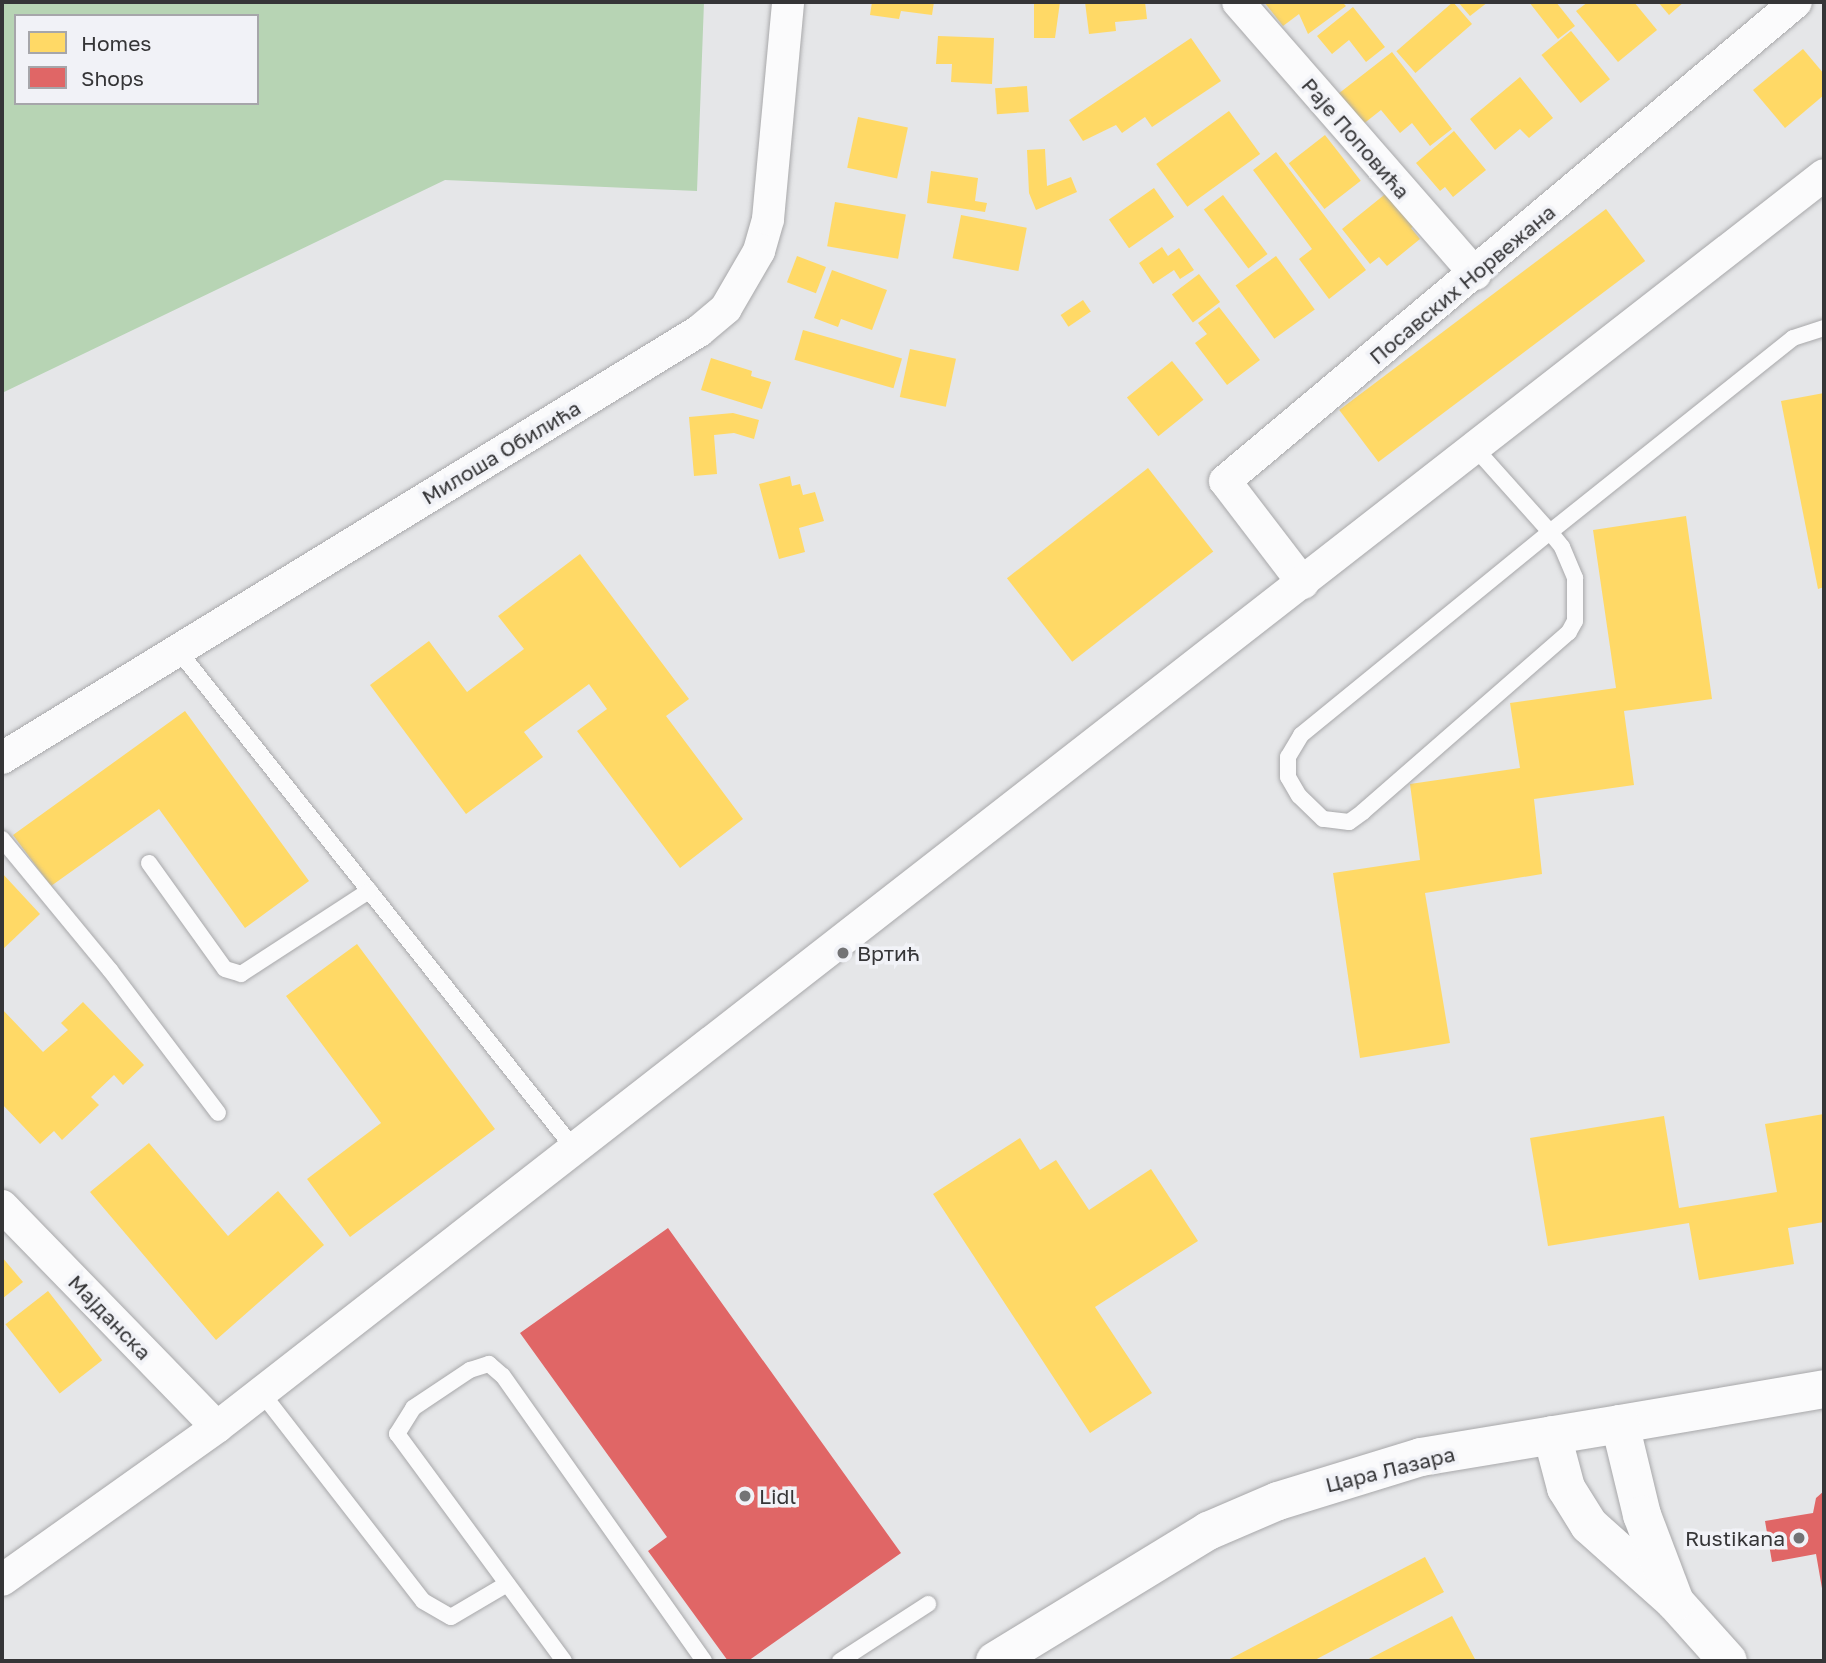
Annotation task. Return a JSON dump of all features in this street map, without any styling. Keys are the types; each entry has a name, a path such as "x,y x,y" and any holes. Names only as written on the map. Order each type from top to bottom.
{"main road":[{"name":"Цара Лазара","path":"995,1661 1208,1531 1278,1501 1421,1457 1824,1389"},
{"path":"1619,1424 1642,1515 1675,1602"},
{"path":"1552,1435 1566,1488 1589,1525 1675,1602 1728,1661"}],"street":[{"name":"Милоша Обилића","path":"2,758 699,331 726,307 760,251 768,219 788,2"},
{"name":"Раје Поповића","path":"1238,2 1475,274"},
{"name":"Посавских Норвежана","path":"1303,583 1225,481 1796,2"},
{"path":"2,1580 217,1427 572,1146 1303,583 1824,175"},
{"name":"Мајданска","path":"2,1206 217,1427"}],"lane":[{"path":"1475,448 1550,532 1575,578 1577,610 1570,632 1363,812 1349,822 1335,823 1310,808 1289,777 1292,744 1550,532 1793,338 1824,328"},
{"path":"177,649 572,1146"},
{"path":"2,839 110,970 218,1113"},
{"path":"149,863 225,969 240,974 369,891"},
{"path":"564,1661 397,1434 413,1408 470,1370 489,1364 503,1377 704,1661"},
{"path":"261,1392 423,1601 451,1617 507,1584"},
{"path":"840,1661 928,1604"}],"green space":[{"path":"2,2 704,2 697,191 445,180 2,393"}],"building: Homes":[{"path":"872,2 934,2 932,15 901,11 899,19 870,15"},
{"path":"1034,2 1060,2 1055,38 1034,38"},
{"path":"1085,2 1145,2 1147,19 1115,22 1116,31 1089,34"},
{"path":"1264,2 1342,2 1346,6 1308,34 1299,14 1283,26"},
{"path":"1453,2 1472,24 1415,73 1396,51"},
{"path":"1458,2 1488,2 1470,16"},
{"path":"1529,2 1556,2 1575,26 1558,39"},
{"path":"1588,2 1634,2 1657,30 1618,62 1576,11"},
{"path":"1658,2 1684,2 1669,15"},
{"path":"1353,7 1385,47 1366,62 1349,40 1332,54 1317,36"},
{"path":"1571,31 1610,79 1580,103 1541,55"},
{"path":"938,36 994,38 992,84 951,82 952,64 936,64"},
{"path":"1191,38 1221,81 1152,127 1145,117 1122,133 1116,125 1083,141 1069,120"},
{"path":"1803,49 1824,74 1824,95 1785,128 1753,90"},
{"path":"1392,52 1452,129 1430,146 1412,123 1400,133 1381,110 1362,125 1338,94"},
{"path":"1520,77 1553,118 1529,138 1520,129 1495,150 1470,119"},
{"path":"1027,86 1029,112 997,114 995,88"},
{"path":"1229,111 1260,154 1187,207 1156,164"},
{"path":"858,117 908,128 897,178 847,168"},
{"path":"1454,131 1486,170 1453,197 1445,187 1440,191 1416,163"},
{"path":"1325,135 1361,181 1324,209 1289,163"},
{"path":"1045,149 1047,186 1071,177 1077,192 1036,210 1029,193 1027,150"},
{"path":"1276,152 1366,270 1329,299 1299,259 1312,249 1253,170"},
{"path":"931,171 978,178 975,201 987,203 985,212 927,203"},
{"path":"1154,188 1174,217 1129,248 1109,220"},
{"path":"1389,191 1416,225 1411,228 1420,239 1387,266 1379,257 1370,264 1342,229"},
{"path":"1223,195 1268,254 1248,269 1204,209"},
{"path":"835,202 906,215 898,259 827,246"},
{"path":"1606,209 1645,261 1378,462 1339,410"},
{"path":"961,215 1027,228 1018,271 953,258"},
{"path":"1162,247 1168,256 1179,248 1194,270 1180,279 1174,270 1153,284 1139,263"},
{"path":"797,256 826,267 816,293 787,282"},
{"path":"1276,256 1315,309 1274,339 1236,285"},
{"path":"832,270 887,290 872,330 841,319 838,327 814,318"},
{"path":"1199,274 1220,302 1193,322 1172,294"},
{"path":"1083,300 1091,312 1068,327 1061,315"},
{"path":"1219,307 1260,360 1227,385 1195,343 1207,334 1198,323"},
{"path":"803,330 902,358 893,388 794,360"},
{"path":"910,349 956,359 946,407 900,397"},
{"path":"711,358 752,371 751,376 771,382 762,409 701,390"},
{"path":"1172,361 1203,400 1158,436 1127,398"},
{"path":"1824,393 1824,587 1818,589 1781,401"},
{"path":"733,413 759,420 754,439 734,433 714,435 717,474 694,476 689,417"},
{"path":"1148,468 1213,552 1072,662 1007,578"},
{"path":"790,476 792,486 800,484 803,495 815,492 824,521 799,528 805,552 779,559 759,484"},
{"path":"1686,516 1712,699 1624,711 1634,785 1534,799 1542,874 1425,893 1450,1043 1360,1058 1333,873 1420,860 1410,784 1520,768 1510,703 1616,688 1593,530"},
{"path":"580,554 689,699 666,716 743,819 680,868 577,731 607,709 589,684 524,732 543,757 466,814 370,685 429,641 467,692 524,649 498,616"},
{"path":"185,711 309,881 245,928 159,809 51,886 13,835"},
{"path":"2,873 40,914 2,950"},
{"path":"357,944 495,1129 350,1237 307,1179 381,1123 286,996"},
{"path":"83,1002 144,1065 123,1085 114,1075 91,1097 99,1105 62,1140 54,1131 40,1144 2,1104 2,1009 43,1052 68,1030 61,1023"},
{"path":"1824,1114 1824,1222 1788,1228 1794,1264 1699,1280 1689,1223 1548,1246 1530,1138 1664,1116 1679,1208 1777,1192 1765,1124"},
{"path":"1020,1138 1040,1170 1056,1160 1089,1210 1151,1169 1198,1241 1095,1307 1152,1393 1090,1433 933,1194"},
{"path":"149,1143 228,1236 278,1191 324,1245 216,1340 90,1192"},
{"path":"2,1257 23,1282 2,1299"},
{"path":"48,1291 102,1360 60,1394 5,1324"},
{"path":"1425,1557 1444,1592 1313,1661 1226,1661"},
{"path":"1452,1616 1476,1661 1365,1661"}],"building: Shops":[{"path":"668,1228 901,1553 748,1661 728,1661 648,1551 667,1537 520,1333"},
{"path":"1824,1491 1823,1594 1816,1554 1772,1562 1765,1521 1813,1513 1816,1498"}],"place":[{"name":"Вртић","path":"843,953"},
{"name":"Lidl","path":"745,1496"},
{"name":"Rustikana","path":"1799,1538"}]}
